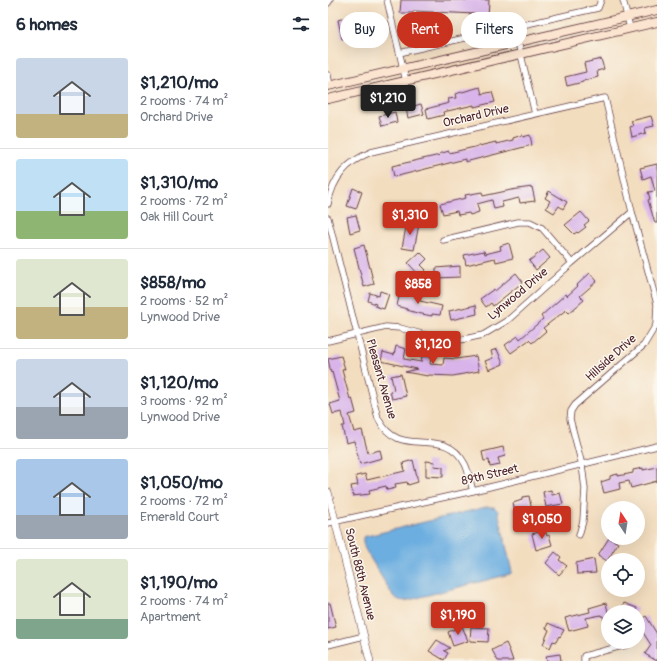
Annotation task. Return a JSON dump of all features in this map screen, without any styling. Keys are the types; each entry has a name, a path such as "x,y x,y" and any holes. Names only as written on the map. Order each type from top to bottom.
{"main road":[{"path":"527,40 657,10"},
{"path":"328,99 657,22"},
{"path":"329,86 492,48"}],"street":[{"path":"386,0 406,81"},
{"path":"399,54 598,8 601,0"},
{"path":"623,0 630,28"},
{"path":"520,48 535,114"},
{"path":"328,75 329,86"},
{"name":"Orchard Drive","path":"328,204 330,191 337,177 354,161 371,152 605,98"},
{"name":"Hillside Drive","path":"582,465 570,419 571,411 575,405 644,345 656,325 657,304 632,212 605,98"},
{"name":"Lynwood Drive","path":"328,341 378,328 394,327 440,339 460,340 483,335 508,320 632,212"},
{"name":"Pleasant Avenue","path":"328,218 356,334 378,418 382,426 393,437 400,440 410,442 434,442 451,449 464,463 473,491"},
{"path":"443,240 518,222 530,222 542,228 572,263"},
{"name":"89th Street","path":"332,522 473,491 657,446"},
{"path":"579,535 583,521 585,498 582,465"},
{"name":"South 88th Avenue","path":"328,492 332,522 370,661"},
{"path":"328,645 364,636"},
{"path":"584,661 584,656 611,649"}],"water":[{"path":"486,507 494,507 498,511 512,572 510,574 405,601 399,600 393,596 365,549 363,537"}],"building":[{"path":"401,0 489,0 488,12 461,12 461,13 413,11 400,12"},
{"path":"340,19 340,30 338,20"},
{"path":"601,59 604,69 597,71 598,77 567,86 565,77 586,72 584,63"},
{"path":"480,87 482,94 492,92 495,102 443,112 444,115 428,119 426,109 449,103 448,99 456,98 455,94"},
{"path":"421,104 424,114 408,118 406,108"},
{"path":"395,112 397,122 382,126 379,116"},
{"path":"651,116 654,126 645,128 646,133 632,137 630,127 633,126 631,121"},
{"path":"522,135 523,137 530,135 532,145 465,162 465,159 394,177 392,166 440,155 439,154 449,151 449,153 496,142 496,144 513,140 513,138"},
{"path":"657,164 657,223 655,223 648,200 650,199 648,192 655,191 651,176 643,179 640,168"},
{"path":"532,187 535,201 520,203 519,198 502,202 503,207 494,209 492,200 477,204 479,212 470,215 469,213 458,215 457,211 443,214 440,204 466,198 465,195 482,192 483,196"},
{"path":"353,188 362,192 356,209 347,206"},
{"path":"549,191 567,202 563,209 559,206 554,213 546,208 550,201 545,198"},
{"path":"581,212 589,221 584,225 586,227 574,234 565,225"},
{"path":"356,215 360,230 350,233 347,217"},
{"path":"407,222 419,224 414,250 402,248"},
{"path":"509,243 513,258 496,262 495,258 466,265 464,255 484,251 485,254 501,250 500,246"},
{"path":"364,245 374,284 364,287 354,248"},
{"path":"543,250 550,258 536,270 529,261"},
{"path":"420,252 427,259 421,265 426,270 420,276 408,263"},
{"path":"460,266 460,277 436,278 436,268"},
{"path":"516,273 523,282 493,306 491,303 486,307 480,299 494,289 495,291"},
{"path":"590,273 597,281 580,296 584,300 569,313 566,310 543,328 546,331 532,343 529,340 511,353 505,345 518,336 520,339 543,319 541,316 566,294 567,296"},
{"path":"380,291 389,294 384,309 375,306 376,304 368,301 370,293 379,296"},
{"path":"400,292 421,296 420,301 442,306 440,315 432,314 432,316 417,313 397,306"},
{"path":"476,305 477,314 451,320 449,311"},
{"path":"396,346 406,349 404,359 421,362 422,356 431,357 430,364 443,365 444,358 456,359 476,356 479,371 453,376 428,376 405,372 417,369 381,361 383,352 394,355"},
{"path":"497,349 503,364 489,370 485,361 493,358 491,351"},
{"path":"341,356 345,369 342,370 350,399 352,398 356,413 349,415 354,432 362,430 368,453 380,450 382,458 360,464 354,441 346,443 342,426 345,426 342,412 333,414 330,404 340,401 328,359"},
{"path":"401,374 406,396 392,399 390,391 394,390 391,376"},
{"path":"503,447 505,456 498,458 500,465 490,467 489,460 484,461 482,452"},
{"path":"413,460 418,482 408,485 407,482 395,484 396,488 387,490 386,486 369,490 370,494 353,496 351,486 358,485 356,476 365,474 367,480 405,471 403,463"},
{"path":"426,461 435,462 434,466 443,467 443,477 426,476"},
{"path":"657,467 657,481 631,488 629,481 619,483 620,489 604,493 601,482 610,479 610,476 633,473 633,470 643,468 643,470"},
{"path":"551,490 552,495 560,493 563,504 546,507 543,492"},
{"path":"529,496 532,511 516,515 513,503 522,500 522,497"},
{"path":"545,530 547,536 549,535 552,545 536,550 532,534"},
{"path":"604,545 617,545 612,553 601,553 601,557 598,555"},
{"path":"555,552 561,557 559,560 567,566 559,575 546,563"},
{"path":"594,559 596,573 577,574 576,563"},
{"path":"328,603 330,603 336,627 328,629"},
{"path":"606,603 606,605 601,605 601,615 586,618 588,626 569,631 565,618 590,612 589,608"},
{"path":"645,617 657,634 657,661 645,654 651,645 645,636"},
{"path":"548,623 564,630 556,642 553,641 550,648 543,644 549,630 546,628"},
{"path":"462,626 468,641 453,646 448,632"},
{"path":"471,627 489,628 488,642 470,641"},
{"path":"437,640 450,648 444,651 448,653 444,660 429,651"},
{"path":"506,643 513,661 498,661 492,650"},
{"path":"560,654 561,661 547,661 546,656"}]}
